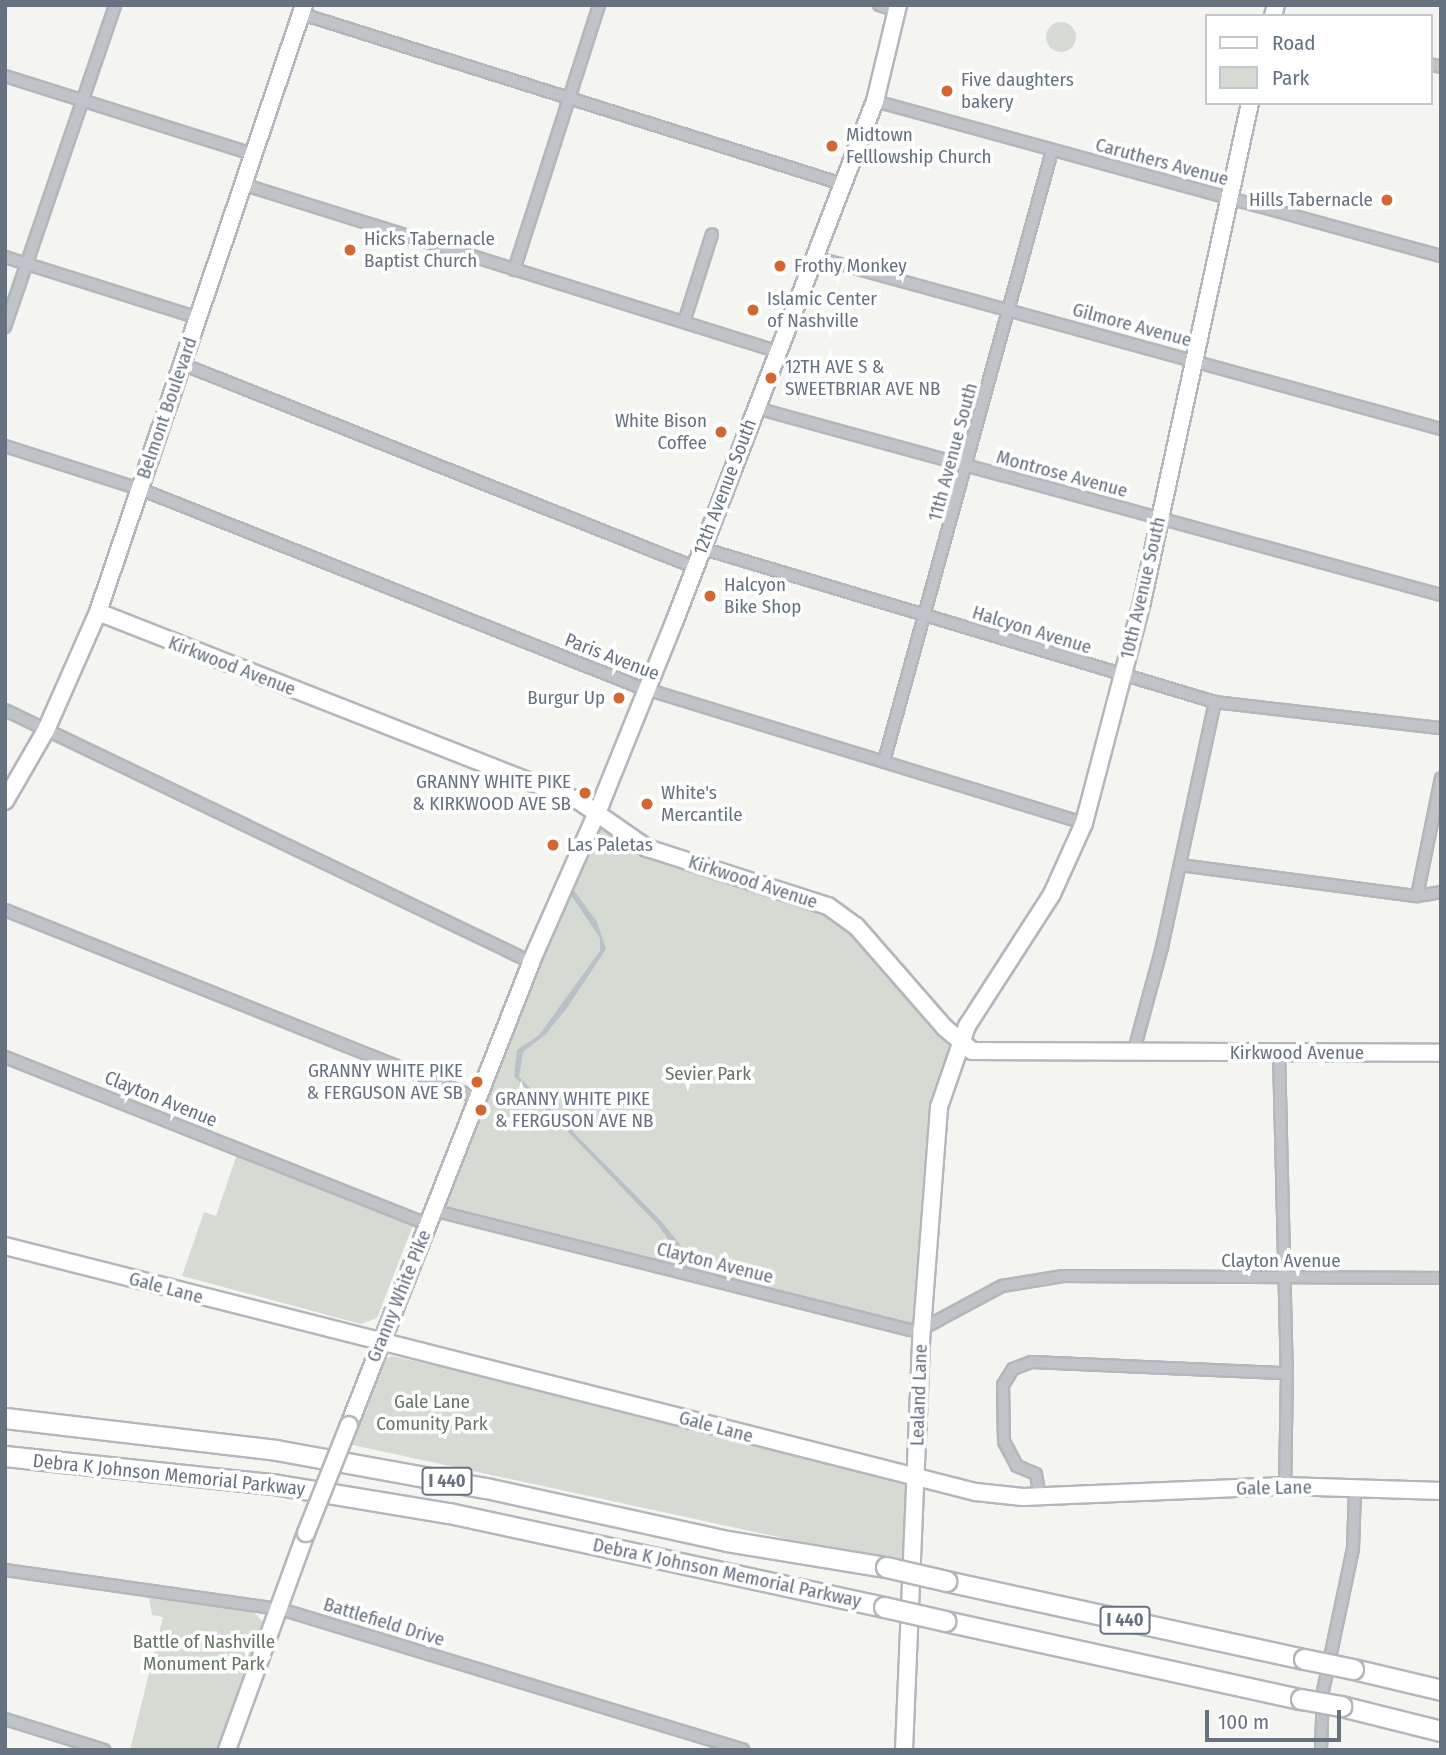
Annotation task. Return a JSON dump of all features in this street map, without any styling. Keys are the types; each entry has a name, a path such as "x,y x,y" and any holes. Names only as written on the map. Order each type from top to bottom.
{"highway":[{"name":"Debra K Johnson Memorial Parkway","path":"5,1418 276,1450 486,1488 727,1541 886,1567 1441,1690"},
{"name":"Debra K Johnson Memorial Parkway","path":"5,1456 274,1484 449,1513 1341,1706 1441,1732"}],"street":[{"path":"5,327 116,5"},
{"path":"514,270 599,5"},
{"path":"879,5 897,8"},
{"name":"12th Avenue South","path":"531,962 646,689 875,101 897,8"},
{"path":"303,9 569,98 842,184"},
{"name":"Belmont Boulevard","path":"5,801 46,730 98,612 303,9"},
{"path":"5,76 252,153"},
{"name":"Caruthers Avenue","path":"875,101 1441,256"},
{"name":"10th Avenue South","path":"961,1044 967,1027 1052,894 1084,823 1160,518 1250,105"},
{"name":"11th Avenue South","path":"884,761 1052,151"},
{"path":"242,184 776,351"},
{"path":"684,322 712,234"},
{"path":"5,257 198,318"},
{"name":"Gilmore Avenue","path":"814,257 1441,429"},
{"path":"182,364 694,568"},
{"name":"Montrose Avenue","path":"756,408 1441,595"},
{"name":"Paris Avenue","path":"5,446 140,489 646,689 1084,823"},
{"name":"Halcyon Avenue","path":"701,548 1215,702 1441,728"},
{"name":"Kirkwood Avenue","path":"98,612 579,801 647,848 800,895 839,913 869,939 961,1044 984,1053 1441,1053"},
{"path":"1133,1054 1180,865 1215,702"},
{"path":"5,710 531,962"},
{"path":"1418,896 1441,778"},
{"path":"1180,865 1418,896 1441,892"},
{"path":"5,910 477,1098"},
{"name":"Granny White Pike","path":"227,1750 306,1533 531,962"},
{"name":"Lealand Lane","path":"904,1750 922,1329 935,1127 946,1078 961,1044"},
{"path":"1279,1053 1287,1373 1285,1486"},
{"name":"Clayton Avenue","path":"5,1057 421,1222 440,1212 896,1327 922,1329 979,1296 1024,1280 1063,1276 1441,1278"},
{"name":"Gale Lane","path":"5,1246 915,1479 975,1492 1040,1497 1285,1486 1441,1491"},
{"path":"1040,1497 1036,1474 1017,1466 1006,1451 1004,1377 1031,1362 1287,1373"},
{"path":"1321,1750 1321,1701 1353,1549 1355,1489"},
{"name":"Battlefield Drive","path":"5,1570 280,1609 743,1750"},
{"path":"5,1719 104,1750"}],"green space":[{"path":"1061,22 1072,26 1076,37 1072,48 1061,52 1050,48 1046,37 1050,26"},
{"name":"Sevier Park","path":"598,825 636,849 811,903 847,925 953,1046 931,1122 919,1329 440,1208 541,950 571,895"},
{"path":"237,1154 413,1225 377,1318 361,1324 182,1276 204,1212 216,1216"},
{"name":"Gale Lane Comunity Park","path":"391,1356 561,1392 903,1481 907,1489 903,1564 348,1444 380,1363"},
{"name":"Battle of Nashville Monument Park","path":"149,1598 252,1610 263,1622 264,1634 223,1750 130,1750 163,1617 152,1615"}],"shaded area":[{"path":"573,889 597,922 606,949 567,1008 545,1035 523,1052 519,1077 662,1222 687,1253 688,1269 659,1226 514,1076 517,1050 539,1035 600,951 600,938 571,895"}],"place":[{"name":"Five daughters bakery","path":"947,91"},
{"name":"Midtown Felllowship Church","path":"832,146"},
{"name":"Hills Tabernacle","path":"1387,200"},
{"name":"Hicks Tabernacle Baptist Church","path":"350,250"},
{"name":"Frothy Monkey","path":"780,266"},
{"name":"Islamic Center of Nashville","path":"753,310"},
{"name":"12TH AVE S & SWEETBRIAR AVE NB","path":"771,378"},
{"name":"White Bison Coffee","path":"721,432"},
{"name":"Halcyon Bike Shop","path":"710,596"},
{"name":"Burgur Up","path":"619,698"},
{"name":"GRANNY WHITE PIKE & KIRKWOOD AVE SB","path":"585,793"},
{"name":"White's Mercantile","path":"647,804"},
{"name":"Las Paletas","path":"553,845"},
{"name":"GRANNY WHITE PIKE & FERGUSON AVE SB","path":"477,1082"},
{"name":"GRANNY WHITE PIKE & FERGUSON AVE NB","path":"481,1110"}]}
